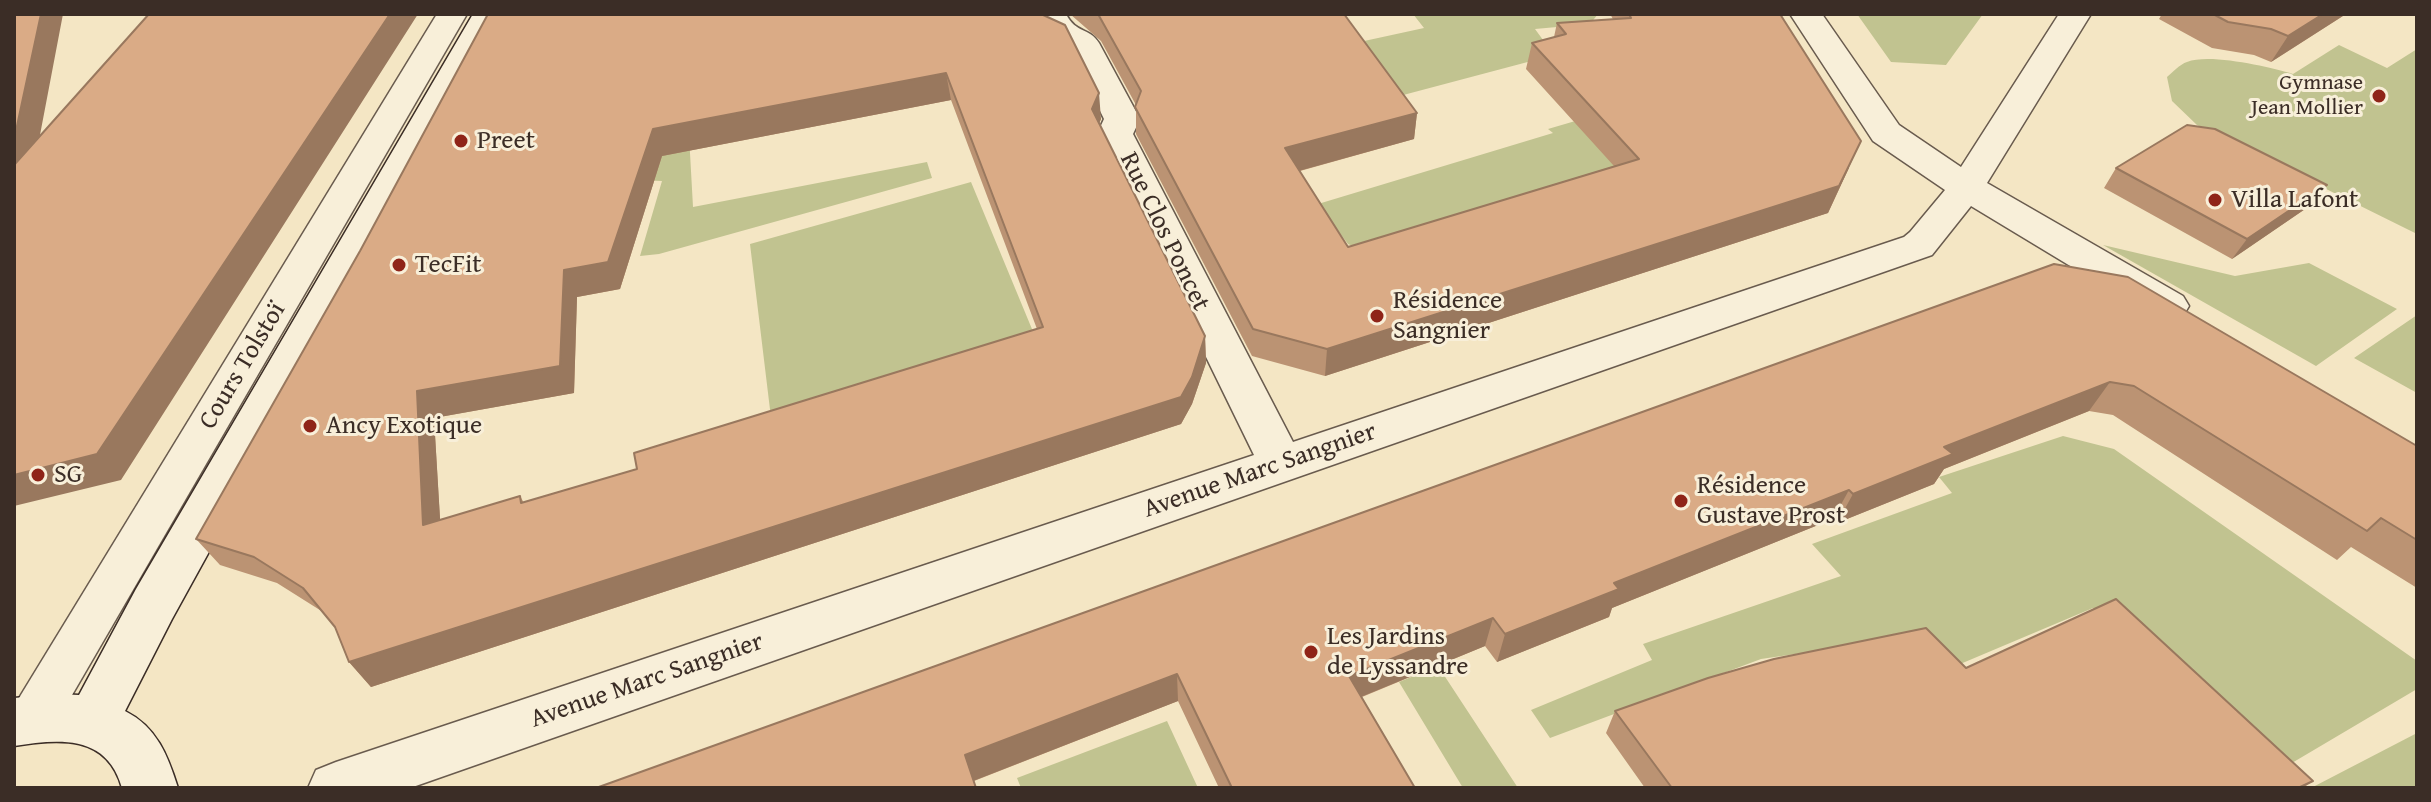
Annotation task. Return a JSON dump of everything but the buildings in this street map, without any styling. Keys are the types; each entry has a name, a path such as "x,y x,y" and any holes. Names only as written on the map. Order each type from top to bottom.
{"street":[{"name":"Cours Tolstoï","path":"93,721 154,604 489,14"},
{"name":"Rue Clos Poncet","path":"1050,14 1059,32 1083,43 1122,119 1115,134 1252,410 1282,463"},
{"path":"1806,14 1886,133 1966,187 2206,328"},
{"name":"Avenue Marc Sangnier","path":"336,788 1918,246 1927,240 1966,187 2075,14"},
{"path":"23,720 93,721 126,738 146,765 150,788"}],"lane":[{"name":"Cours Tolstoï","path":"23,720 452,14"}],"green space":[{"path":"1413,14 1598,14 1590,24 1535,29 1554,55 1343,111 1332,48 1424,28"},
{"path":"1857,14 1983,14 1946,65 1891,62"},
{"path":"2339,45 2387,68 2417,49 2417,234 2197,125 2172,101 2167,77 2187,62 2224,60 2293,74"},
{"path":"1681,90 1654,154 1359,249 1348,244 1318,204 1553,133 1548,129"},
{"path":"687,99 693,207 927,162 932,178 659,254 640,256 662,181 636,180"},
{"path":"971,182 1039,346 772,426 750,244"},
{"path":"2103,245 2235,276 2309,263 2397,309 2316,366"},
{"path":"2417,315 2417,393 2354,358"},
{"path":"2063,436 2114,449 2417,661 2417,689 2275,773 2093,608 1946,670 1912,637 1761,659 1550,738 1531,710 1652,660 1643,644 1841,576 1812,544 1952,493 1939,477"},
{"path":"1438,666 1518,788 1463,788 1399,682"},
{"path":"1167,721 1198,788 1021,788 1017,778"},
{"path":"2417,733 2417,788 2311,788"}],"place":[{"name":"Gymnase Jean Mollier","path":"2379,96"},
{"name":"Preet","path":"461,141"},
{"name":"Villa Lafont","path":"2215,200"},
{"name":"TecFit","path":"399,265"},
{"name":"Résidence Sangnier","path":"1377,316"},
{"name":"Ancy Exotique","path":"310,426"},
{"name":"SG","path":"38,475"},
{"name":"Résidence Gustave Prost","path":"1681,501"},
{"name":"Les Jardins de Lyssandre","path":"1311,652"}]}
